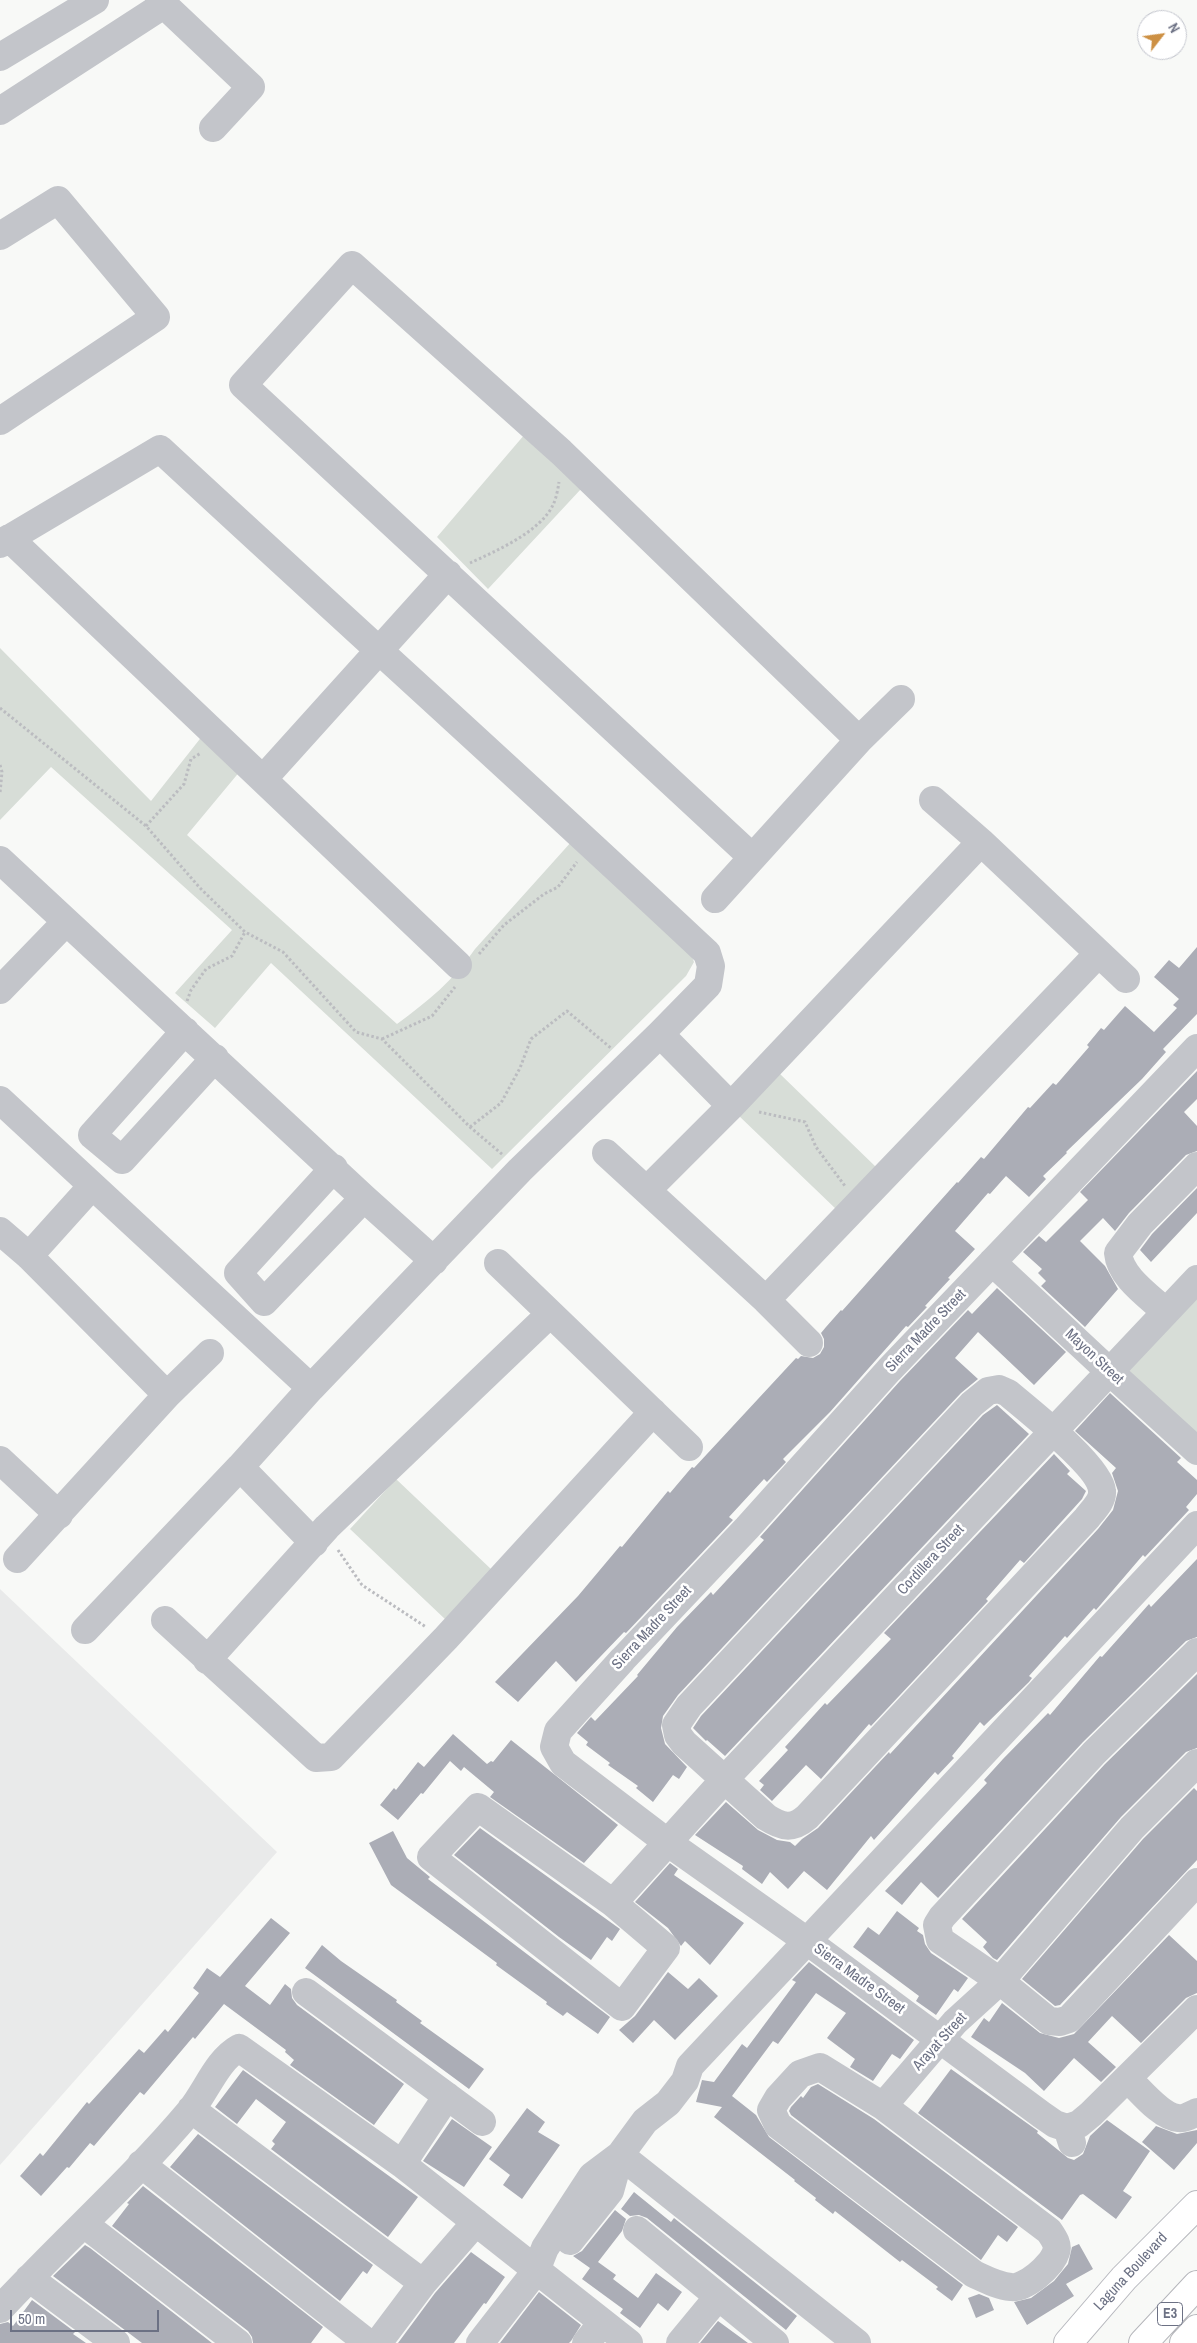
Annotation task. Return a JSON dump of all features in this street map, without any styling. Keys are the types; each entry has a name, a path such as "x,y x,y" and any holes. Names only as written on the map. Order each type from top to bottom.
{"main road":[{"name":"Laguna Boulevard","path":"1068,2343 1124,2278 1197,2205"},
{"name":"E3","path":"1143,2343 1197,2285"},
{"name":"E3","path":"1184,2343 1197,2329"}],"street":[{"path":"0,57 95,0"},
{"path":"0,111 161,3 251,86 213,128"},
{"path":"0,236 58,200 156,317 0,421"},
{"path":"752,857 243,385 352,265 561,452 859,740"},
{"path":"85,1630 240,1467 311,1388 520,1170 708,985 711,966 707,953 591,844 379,653 160,449 5,541 223,740 263,780 464,968"},
{"path":"263,780 448,574"},
{"path":"715,900 859,740 901,699"},
{"path":"932,800 981,842 1126,979"},
{"path":"647,1190 731,1106 981,842"},
{"path":"0,860 434,1261"},
{"path":"0,990 66,922"},
{"path":"766,1300 848,1217 1098,954"},
{"path":"182,1028 92,1135 122,1160 215,1058"},
{"path":"660,1034 731,1106"},
{"name":"Sierra Madre Street","path":"1197,1048 889,1370 558,1731 554,1747 563,1763 667,1842 807,1941 1069,2136 1079,2124 1128,2079 1197,2010"},
{"path":"0,1100 311,1388"},
{"path":"606,1153 766,1300 809,1343"},
{"path":"1166,1312 1123,1270 1118,1262 1118,1253 1140,1224 1197,1166"},
{"path":"334,1168 238,1273 264,1302 364,1198"},
{"path":"29,1256 92,1186"},
{"path":"0,1231 29,1256 167,1396"},
{"name":"Mayon Street","path":"992,1262 1108,1372 1192,1436"},
{"path":"498,1263 689,1447"},
{"name":"Cordillera Street","path":"613,1903 724,1780 1197,1279"},
{"path":"207,1660 321,1535 550,1314"},
{"path":"17,1559 59,1516 167,1396 210,1353"},
{"path":"999,1388 1008,1393 1086,1462 1098,1480 1102,1491 1098,1504 1081,1525 807,1817 798,1824 789,1827 778,1825 766,1817 724,1780 684,1743 676,1726 680,1716 972,1404 988,1391 999,1388"},
{"path":"165,1620 316,1758 331,1757 446,1638 653,1412"},
{"path":"0,1460 59,1516"},
{"path":"240,1467 321,1535"},
{"path":"480,2343 536,2271 556,2259 601,2183 620,2155 645,2121 668,2103 685,2081 690,2066 1197,1525"},
{"path":"1197,1652 1094,1753 942,1917 938,1925 940,1940 1000,1981 1049,2020 1060,2022 1069,2019 1197,1882"},
{"path":"1000,1981 1132,1828 1197,1763"},
{"path":"478,1807 613,1903 666,1948 622,2007 431,1857 478,1807"},
{"name":"Arayat Street","path":"883,2106 955,2022 1000,1981"},
{"path":"306,1992 482,2122"},
{"path":"0,2309 28,2278 84,2224 141,2164 191,2109 228,2056 239,2048 402,2164 476,2222 536,2271 594,2333 629,2343"},
{"path":"820,2067 883,2106 1049,2231 1056,2243 1057,2252 1046,2269 1027,2282 1013,2288 990,2282 974,2274 778,2125 771,2110 778,2098 800,2074 820,2067"},
{"path":"1128,2079 1167,2115 1178,2118 1187,2117 1197,2112"},
{"path":"402,2164 447,2096"},
{"path":"191,2109 423,2283"},
{"path":"620,2155 857,2343"},
{"path":"141,2164 368,2343"},
{"path":"378,2343 423,2283 476,2222"},
{"path":"84,2224 238,2343"},
{"path":"636,2230 775,2343"},
{"path":"28,2278 116,2343"},
{"path":"680,2343 718,2297"}],"path":[{"path":"448,574 521,537 538,523 553,506 558,485 561,452"},
{"path":"0,708 146,826 200,888 245,932 283,952 356,1032 382,1040 470,1127 520,1170"},
{"path":"146,826 184,784 191,759 223,740"},
{"path":"0,764 2,772 0,793"},
{"path":"382,1040 432,1016 464,968 504,925 544,894 558,887 591,844"},
{"path":"182,1028 191,990 206,969 232,956 245,932"},
{"path":"470,1127 501,1103 520,1068 531,1040 567,1011 629,1064"},
{"path":"731,1106 805,1122 816,1147 852,1194 848,1217"},
{"path":"321,1535 332,1540 362,1585 410,1618 446,1638"}],"shaded area":[{"path":"525,434 581,489 488,589 437,537"},
{"path":"0,648 151,801 203,735 241,770 187,835 397,1024 449,981 475,949 572,841 686,942 694,962 686,976 492,1169 271,963 215,1028 175,993 232,930 51,767 0,820"},
{"path":"779,1073 877,1168 837,1210 738,1115"},
{"path":"1197,1285 1197,1442 1118,1369"},
{"path":"396,1479 492,1570 446,1620 350,1529"},
{"path":"0,1589 277,1852 0,2165"}],"building":[{"path":"1197,947 1197,1014 1163,1049 1166,1052 1142,1079 1043,1176 1046,1179 1029,1197 1006,1176 990,1194 988,1193 955,1231 975,1249 948,1278 950,1279 925,1306 927,1307 908,1327 906,1326 830,1412 783,1459 786,1462 767,1482 764,1479 729,1517 733,1520 626,1633 624,1632 576,1682 556,1661 518,1702 495,1682 578,1596 620,1546 622,1547 668,1491 670,1493 692,1467 694,1468 796,1358 798,1359 801,1356 813,1358 820,1354 824,1347 824,1339 821,1333 826,1327 957,1182 981,1157 984,1159 1028,1107 1030,1108 1053,1083 1056,1085 1089,1047 1087,1045 1101,1028 1104,1030 1125,1006 1154,1032 1177,1008 1173,1005 1179,999 1154,977 1169,960 1179,968"},
{"path":"1197,1071 1197,1099 1184,1112 1197,1126 1197,1151 1186,1155 1129,1213 1115,1231 1103,1218 1080,1241 1105,1266 1118,1289 1085,1327 1041,1286 1046,1281 1038,1273 1042,1269 1023,1252 1039,1236 1046,1242 1088,1200 1080,1192"},
{"path":"1197,1188 1197,1213 1151,1262 1140,1250 1152,1234"},
{"path":"997,1288 1066,1352 1034,1385 978,1332 955,1358 978,1379 961,1393 678,1695 663,1716 661,1728 665,1744 687,1767 679,1779 673,1775 653,1802 636,1788 638,1786 608,1765 610,1763 586,1745 588,1742 577,1733 591,1717 595,1721 638,1676 677,1627 711,1592 713,1595 764,1540 760,1537 900,1381 968,1310 972,1314"},
{"path":"1110,1393 1181,1458 1177,1462 1197,1480 1197,1494 1186,1507 1189,1510 1145,1557 1143,1555 1096,1610 1094,1608 1067,1638 1065,1636 1029,1676 1032,1678 1029,1682 984,1726 980,1722 952,1756 954,1758 938,1775 935,1772 874,1840 871,1836 827,1890 804,1871 788,1889 770,1872 762,1884 742,1869 743,1866 695,1835 726,1802 758,1830 777,1840 790,1842 795,1846 818,1828 889,1752 890,1754 1098,1529 1113,1510 1118,1491 1112,1473 1116,1468 1075,1431"},
{"path":"997,1405 1029,1434 725,1756 706,1741 693,1728 701,1716 983,1415"},
{"path":"1054,1454 1070,1471 1067,1474 1086,1491 1082,1499 1024,1563 1020,1560 986,1599 988,1601 871,1726 869,1724 821,1779 806,1765 772,1801 760,1790 764,1785 759,1781 788,1750 785,1747 825,1703 827,1705 891,1639 884,1633"},
{"path":"1197,1559 1197,1637 1186,1641 1083,1742 938,1898 921,1882 902,1905 885,1891 987,1783 984,1780 1003,1759 1048,1713 1050,1715 1100,1656 1102,1657 1149,1604 1151,1607"},
{"path":"1197,1674 1197,1748 1186,1752 1121,1817 997,1960 993,1958 983,1947 987,1942 962,1919 1105,1764"},
{"path":"453,1734 487,1764 491,1761 493,1762 511,1740 618,1825 584,1863 490,1797 494,1792 464,1767 461,1771 450,1761 423,1794 421,1793 398,1820 380,1805 394,1788 396,1790 418,1762 424,1767"},
{"path":"1194,1788 1197,1791 1197,1860 1060,2005 1055,2006 1022,1979 1143,1839"},
{"path":"480,1828 620,1929 612,1941 607,1937 591,1960 454,1855"},
{"path":"393,1831 407,1858 430,1877 428,1879 610,2017 598,2034 567,2012 563,2016 546,2004 547,2002 496,1965 497,1963 391,1885 369,1843"},
{"path":"670,1863 678,1869 674,1875 744,1923 710,1965 685,1941 681,1946 668,1928 635,1902"},
{"path":"897,1911 919,1928 917,1931 923,1935 925,1944 931,1953 968,1978 958,1992 954,1989 936,2015 916,2001 919,1996 853,1947 868,1927 879,1935"},
{"path":"271,1918 290,1933 245,1986 270,2005 285,1984 291,1989 292,1998 297,2005 404,2084 374,2125 290,2065 294,2060 285,2052 286,2050 224,2004 144,2095 140,2092 94,2146 90,2143 69,2168 67,2167 41,2196 20,2176 40,2153 43,2156 87,2102 89,2104 139,2049 144,2053 165,2029 168,2032 199,1993 193,1988 207,1968 220,1977"},
{"path":"1169,1935 1197,1961 1197,1993 1186,1998 1141,2043 1112,2016 1088,2042 1116,2067 1101,2082 1074,2058 1044,2091 1025,2073 971,2037 984,2018 989,2022 1002,2003 1040,2033 1059,2038 1074,2034"},
{"path":"322,1945 341,1961 397,2000 396,2002 422,2021 420,2023 484,2069 469,2089 305,1968"},
{"path":"809,1962 914,2040 900,2059 892,2054 873,2081 850,2067 855,2059 827,2038 846,2013 816,1993 778,2044 773,2041 732,2096 756,2115 769,2137 963,2285 952,2301 936,2289 938,2287 902,2260 900,2262 835,2211 833,2214 815,2200 816,2198 795,2180 714,2117 722,2107 696,2102 702,2080 714,2082 742,2044 747,2048 796,1982 792,1980"},
{"path":"668,1972 688,1989 699,1978 718,1996 675,2040 654,2020 633,2043 619,2030 635,2016"},
{"path":"951,2069 1038,2131 1037,2133 1068,2158 1074,2160 1083,2154 1090,2136 1107,2120 1150,2151 1123,2191 1132,2197 1116,2219 1083,2194 1080,2195 1062,2220 918,2113"},
{"path":"243,2070 418,2197 388,2237 271,2149 275,2144 272,2141 286,2122 256,2099 237,2124 215,2107"},
{"path":"818,2084 874,2119 1018,2227 1007,2242 998,2235 981,2260 791,2115 789,2111 791,2107 801,2096 803,2098 811,2087"},
{"path":"527,2108 545,2122 538,2132 560,2145 522,2199 503,2185 510,2175 489,2159"},
{"path":"452,2119 492,2147 464,2187 423,2161"},
{"path":"1156,2126 1177,2134 1197,2130 1197,2143 1174,2170 1142,2142"},
{"path":"198,2134 373,2265 367,2274 363,2271 340,2301 170,2167"},
{"path":"143,2186 323,2327 311,2343 253,2343 248,2331 112,2226 129,2204 127,2203"},
{"path":"634,2192 671,2222 674,2218 797,2316 786,2330 647,2218 639,2215 630,2216 621,2209"},
{"path":"615,2210 626,2219 622,2231 598,2262 616,2275 613,2279 638,2298 656,2273 682,2292 668,2311 658,2303 640,2328 620,2313 623,2309 582,2279 590,2268 573,2256 582,2251"},
{"path":"1079,2244 1093,2269 1066,2284 1074,2296 1027,2325 1014,2302 1031,2298 1054,2281 1068,2264 1072,2247"},
{"path":"85,2245 212,2343 142,2343 53,2276"},
{"path":"471,2252 505,2277 486,2304 484,2303 454,2343 398,2343 435,2293"},
{"path":"539,2292 581,2325 571,2341 569,2343 500,2343"},
{"path":"979,2294 989,2298 994,2310 976,2318 968,2298"},
{"path":"32,2300 75,2332 73,2334 86,2343 0,2343 0,2324 8,2322 13,2326"},
{"path":"718,2321 748,2343 700,2343"}]}
